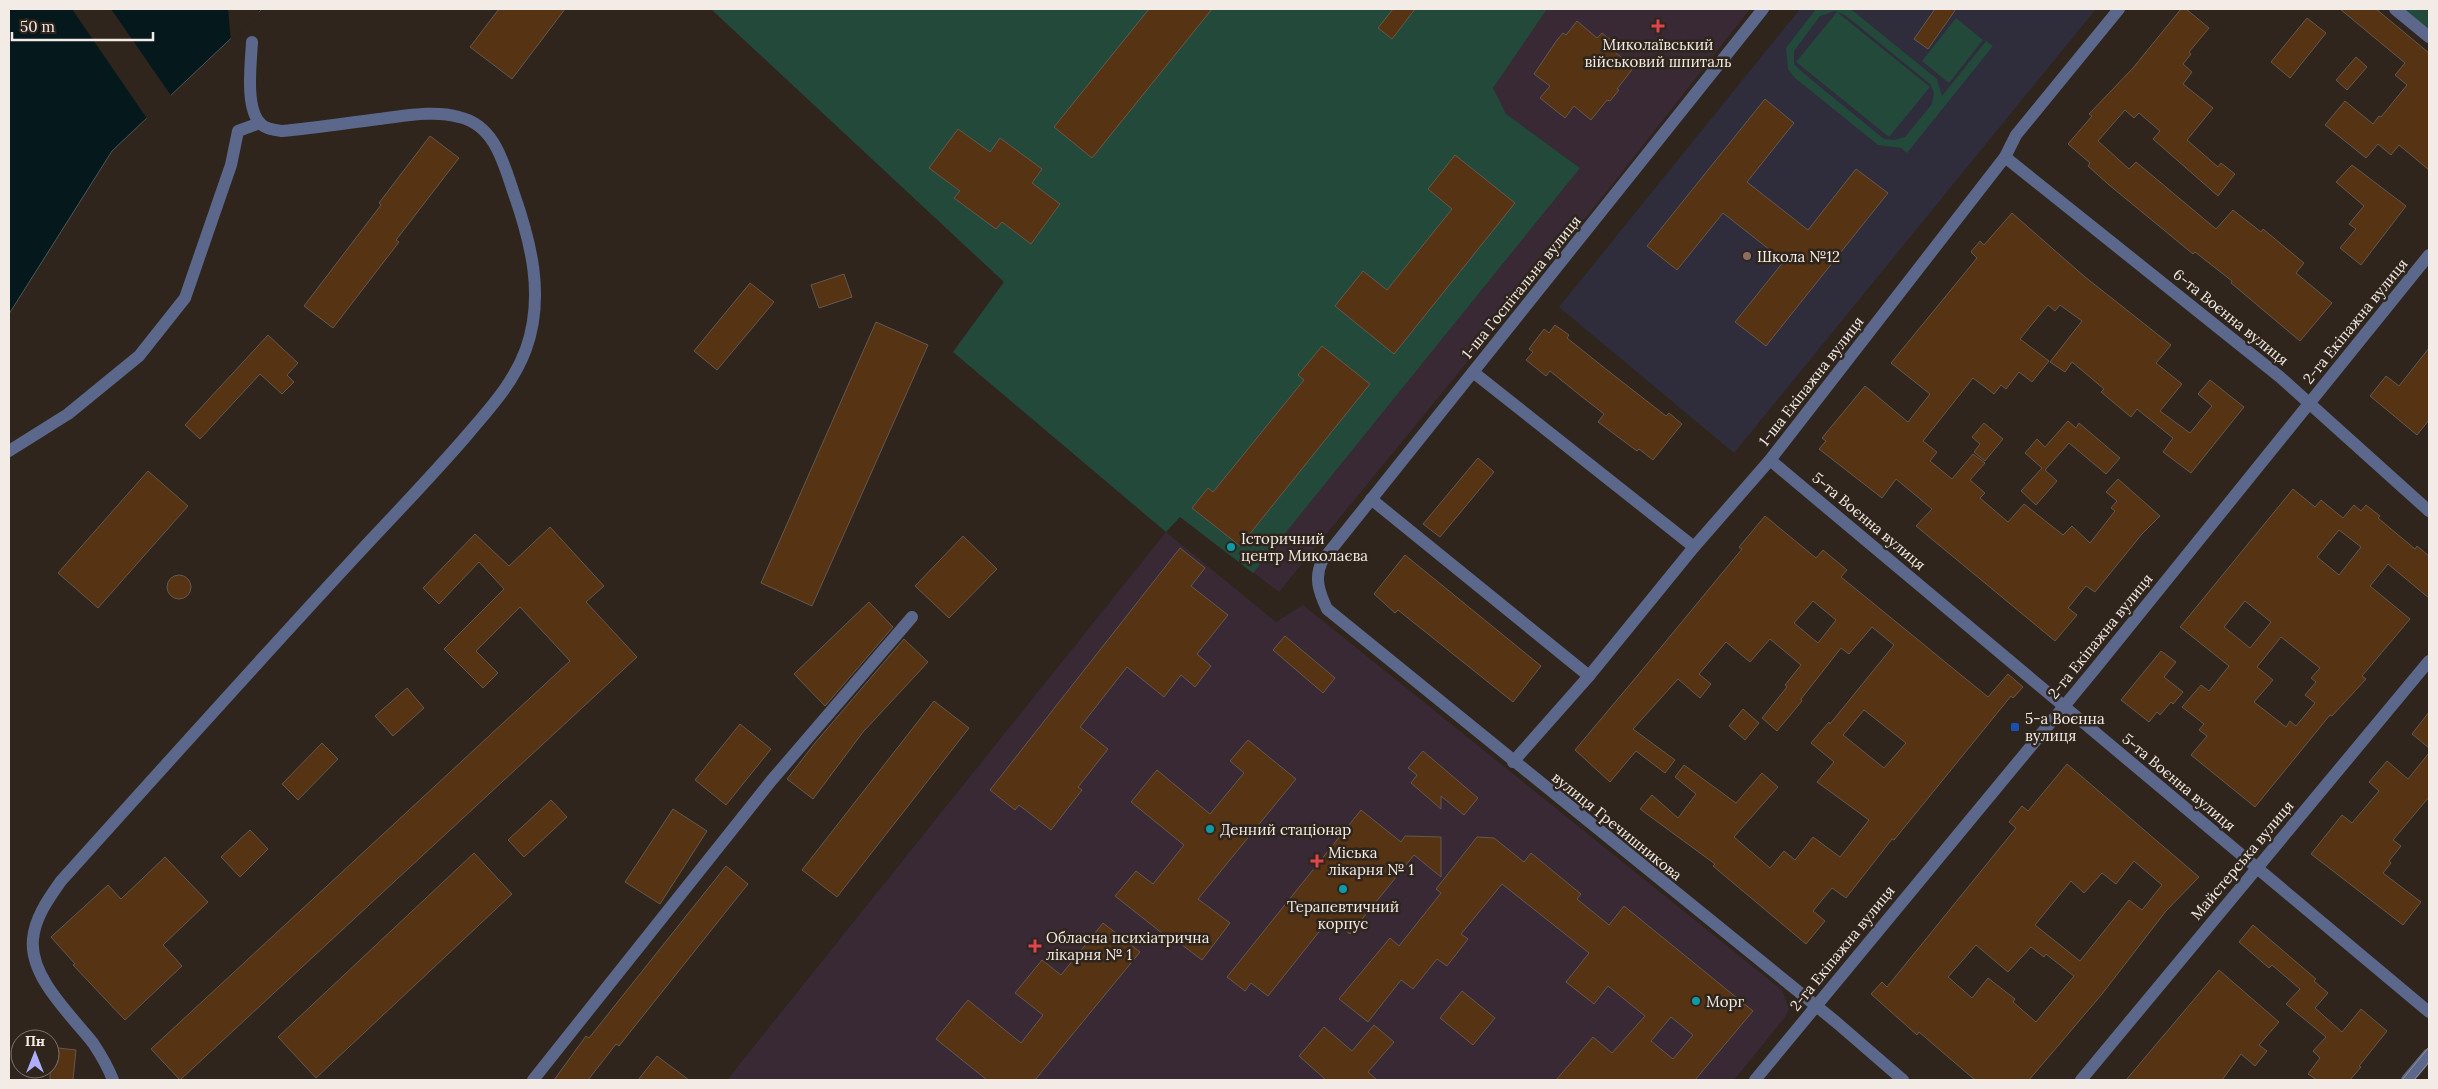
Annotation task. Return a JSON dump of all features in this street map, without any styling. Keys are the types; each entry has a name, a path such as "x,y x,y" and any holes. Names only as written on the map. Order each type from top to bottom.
{"street":[{"name":"1-ша Госпітальна вулиця","path":"1318,590 1318,571 1322,561 1763,9"},
{"name":"1-ша Екіпажна вулиця","path":"1513,762 1589,676 1694,547 1770,460 2005,157 2016,135 2119,9"},
{"path":"2395,9 2429,37"},
{"path":"113,1080 93,1044 62,1006 44,980 32,940 44,904 61,881 256,664 451,454 503,392 517,370 532,329 536,300 534,265 514,192 494,139 481,126 462,117 446,114 408,115 282,130 269,129 260,123 252,100 252,42"},
{"path":"9,451 68,414 139,356 185,298 225,182 238,131 260,123"},
{"name":"6-та Воєнна вулиця","path":"2005,157 2280,377 2429,511"},
{"name":"2-га Екіпажна вулиця","path":"1755,1080 1815,1005 2065,705 2429,255"},
{"path":"1473,372 1694,547"},
{"name":"5-та Воєнна вулиця","path":"1770,460 2065,705 2429,1012"},
{"path":"1371,499 1589,676"},
{"name":"вулиця Гречишникова","path":"1318,590 1327,609 1513,762 1815,1005 1903,1080"},
{"path":"533,1080 771,781 912,617"},
{"name":"Майстерська вулиця","path":"2081,1080 2429,661"},
{"path":"2407,1080 2429,1054"}],"shaded area":[{"path":"9,9 262,9 112,151 9,314"},
{"path":"711,9 1750,9 1608,190 1279,592 1180,517 1166,532 953,352 1004,282"},
{"name":"Школа №12","path":"1800,9 2096,9 1734,453 1559,307"},
{"path":"1166,532 1276,622 1303,605 1782,990 1789,1009 1785,1017 1734,1080 727,1080"}],"green space":[{"path":"711,9 1547,9 1493,88 1506,114 1580,168 1253,573 1180,517 1166,532 953,352 1004,282"},
{"path":"1816,9 1852,10 1937,79 1942,96 1986,41 1993,46 1907,153 1901,148 1878,145 1795,78 1788,69 1786,48","holes":["1835,11 1845,15 1930,84 1934,92 1932,104 1905,137 1894,140 1884,139 1794,64 1794,51 1820,16"]},
{"path":"2400,9 2429,9 2429,33"},
{"path":"1837,12 1930,87 1889,137 1796,62"},
{"path":"1956,18 1983,40 1949,83 1922,61"}],"pier":[{"path":"72,9 111,9 172,97 148,120"},
{"path":"228,9 258,9 259,15 231,41"}],"building":[{"path":"499,9 565,9 512,79 470,47"},
{"path":"1149,9 1212,9 1092,158 1054,127"},
{"path":"1393,9 1415,9 1392,39 1378,28"},
{"path":"1935,9 1956,9 1928,49 1914,39"},
{"path":"2181,9 2186,9 2209,28 2189,52 2191,54 2183,64 2192,72 2183,84 2213,108 2187,140 2218,167 2221,163 2235,174 2218,196 2153,139 2160,131 2139,113 2134,118 2125,110 2098,141 2129,169 2136,162 2216,229 2233,210 2261,232 2263,229 2304,263 2296,273 2332,303 2300,341 2231,283 2232,281 2195,252 2193,254 2108,184 2088,166 2090,163 2068,144 2092,116 2089,114 2133,68"},
{"path":"2340,9 2376,9 2429,53 2429,170 2399,145 2391,155 2378,144 2366,158 2325,125 2345,101 2373,124 2407,85 2395,75 2405,63"},
{"path":"2307,18 2326,33 2290,78 2271,62"},
{"path":"1577,21 1597,38 1602,33 1616,44 1611,49 1634,67 1617,89 1619,90 1610,101 1607,100 1591,120 1574,106 1565,118 1540,98 1550,86 1534,74 1557,40 1563,33 1566,35"},
{"path":"2356,57 2367,67 2347,90 2336,80"},
{"path":"1765,99 1794,123 1747,182 1808,230 1856,169 1888,193 1766,346 1735,322 1784,261 1723,213 1677,270 1647,246"},
{"path":"958,129 990,152 1000,138 1042,169 1032,183 1060,204 1031,244 1002,222 996,229 954,198 960,191 929,168"},
{"path":"430,136 459,158 396,240 399,242 333,328 304,306 381,205 379,203"},
{"path":"1455,155 1515,203 1394,354 1335,306 1363,271 1387,290 1452,209 1428,189"},
{"path":"2352,165 2406,206 2361,265 2340,248 2356,229 2349,224 2364,206 2336,182"},
{"path":"2012,213 2085,277 2171,345 2156,363 2182,384 2160,411 2190,433 2212,406 2198,394 2210,380 2244,407 2191,473 2163,452 2173,438 2137,409 2131,417 2101,392 2104,389 2072,362 2065,372 2050,362 2082,321 2060,305 2055,311 2048,305 2020,339 2049,361 2032,382 2019,372 2006,389 2001,385 1994,394 1973,378 1923,441 1937,452 1930,461 1952,479 1973,454 1985,463 1970,480 1985,493 1980,498 2008,522 2024,504 2063,535 2072,526 2090,543 2115,511 2111,508 2117,501 2106,492 2118,479 2160,516 2142,534 2095,592 2086,586 2068,608 2077,615 2055,641 1916,526 1932,509 1896,479 1882,498 1819,449 1826,441 1822,438 1865,386 1908,422 1930,394 1891,363 1977,258 1971,252 1980,241 1984,245"},
{"path":"844,274 852,297 819,308 811,285"},
{"path":"750,283 774,302 717,370 694,351"},
{"path":"876,322 928,345 812,606 761,583"},
{"path":"1555,325 1569,335 1567,338 1666,416 1669,413 1682,424 1653,460 1639,449 1637,451 1598,422 1604,414 1550,371 1546,376 1526,360 1533,352 1529,349 1544,329 1549,333"},
{"path":"268,335 298,363 287,375 294,382 282,394 260,374 200,439 185,425"},
{"path":"1322,346 1370,384 1240,546 1192,508 1208,488 1213,492 1304,380 1298,375"},
{"path":"2429,348 2429,420 2417,435 2370,396 2386,376 2399,386"},
{"path":"2068,421 2076,428 2079,423 2120,458 2106,474 2069,443 2045,470 2057,481 2036,505 2021,491 2042,468 2025,453 2037,439 2045,447"},
{"path":"1984,423 2003,439 1985,461 1974,452 1980,444 1972,437"},
{"path":"1478,458 1494,472 1440,537 1423,524"},
{"path":"148,471 188,506 98,608 58,573"},
{"path":"2293,489 2315,507 2321,500 2343,518 2354,505 2361,511 2366,505 2380,516 2378,518 2415,549 2417,546 2429,556 2429,598 2388,564 2370,586 2410,619 2362,676 2366,679 2332,716 2330,715 2255,807 2191,755 2207,736 2199,730 2204,724 2182,707 2201,685 2209,691 2229,666 2180,627","holes":["2339,530 2361,547 2339,575 2317,557","2245,601 2271,622 2250,648 2224,627","2281,637 2320,668 2311,678 2316,682 2305,695 2315,703 2296,726 2290,721 2286,727 2254,702 2273,680 2257,667"]},
{"path":"1765,516 1816,558 1823,550 1847,570 1841,577 1988,697 2008,674 2023,687 2013,698 2011,696 1894,840 1892,839 1846,898 1832,888 1813,911 1825,921 1806,944 1713,866 1715,864 1640,809 1652,795 1678,818 1696,794 1675,777 1684,765 1736,803 1762,773 1778,787 1734,837 1770,868 1784,851 1795,860 1813,837 1840,857 1869,820 1817,782 1834,762 1811,743 1829,722 1830,724 1894,645 1872,627 1849,654 1841,648 1777,731 1762,718 1787,687 1785,685 1801,665 1770,639 1750,662 1726,642 1699,674 1711,684 1700,698 1678,679 1633,729 1675,760 1665,773 1636,751 1610,782 1575,750 1742,549 1739,547","holes":["1813,601 1836,620 1818,643 1794,623","1864,710 1906,743 1884,768 1843,735"]},
{"path":"550,527 604,586 586,602 637,657 180,1080 151,1049 570,661 520,607 476,651 498,673 483,688 444,649 504,589 479,562 439,604 423,588 475,534 509,566"},
{"path":"963,536 997,569 949,618 915,586"},
{"path":"1180,548 1205,568 1191,586 1228,615 1197,654 1211,666 1195,687 1181,675 1164,697 1127,667 1080,727 1108,749 1078,787 1082,790 1051,830 1019,805 1015,810 990,790"},
{"path":"1405,555 1541,666 1513,702 1398,610 1395,613 1374,594"},
{"path":"179,575 184,576 190,582 190,592 184,598 179,599 174,598 168,592 167,587 168,582 174,576"},
{"path":"869,602 893,627 825,706 794,674"},
{"path":"1285,636 1335,678 1323,693 1273,650"},
{"path":"904,639 928,662 863,732 813,799 787,779 815,743"},
{"path":"2161,651 2176,662 2164,677 2183,692 2173,704 2171,702 2160,715 2157,712 2149,722 2121,700"},
{"path":"407,688 424,708 393,736 375,716"},
{"path":"934,701 969,728 837,897 802,870"},
{"path":"1743,709 1759,723 1745,740 1729,726"},
{"path":"2429,712 2429,748 2412,734"},
{"path":"740,724 771,749 726,805 695,780"},
{"name":"Денний стаціонар","path":"1248,740 1296,779 1198,899 1230,923 1202,960 1169,935 1167,937 1115,896 1136,871 1153,884 1184,845 1131,802 1157,770 1210,814 1244,773 1230,761"},
{"path":"322,743 338,759 298,800 282,784"},
{"path":"1423,751 1478,798 1464,815 1441,796 1441,809 1411,783 1417,775 1408,768"},
{"path":"2429,753 2429,797 2393,840 2401,846 2389,861 2391,863 2383,873 2421,902 2403,925 2311,854 2342,815 2352,823 2379,791 2369,782 2387,761 2408,779"},
{"path":"2067,764 2199,877 2166,911 2102,994 2029,1080 1975,1080 1919,1032 1917,1035 1871,994 1882,982 1887,987 2016,828 2009,822 2022,806 2028,811","holes":["2134,861 2162,885 2142,910 2129,900 2080,961 2035,925 2071,881 2084,893 2102,873 2116,884","1976,945 2008,972 2031,947 2044,957 2046,954 2074,976 2036,1022 2013,1002 2015,999 1988,978 1972,998 1948,977"]},
{"path":"551,800 567,817 524,857 508,840"},
{"path":"673,809 707,831 660,904 625,882"},
{"name":"Терапевтичний корпус","path":"1361,810 1401,842 1405,836 1441,837 1441,877 1414,855 1350,934 1330,918 1268,996 1251,983 1245,991 1227,977"},
{"path":"250,830 268,849 240,877 221,857"},
{"path":"1477,837 1494,838 1524,862 1531,853 1581,894 1577,899 1609,925 1624,906 1753,1011 1695,1080 1556,1080 1593,1037 1612,1053 1645,1016 1608,986 1594,1004 1566,982 1589,953 1502,884 1461,934 1468,939 1447,966 1437,959 1413,989 1401,980 1368,1022 1339,999 1390,938 1399,946 1441,893 1436,889","holes":["1671,1017 1693,1035 1673,1059 1651,1041"]},
{"path":"474,853 512,894 316,1078 278,1037"},
{"path":"165,857 208,902 163,945 182,966 125,1020 73,965 75,964 51,937 108,885 121,899"},
{"path":"726,866 748,884 619,1046 616,1044 588,1080 554,1080 586,1036 589,1038"},
{"path":"1103,923 1140,952 1035,1080 987,1080 936,1039 968,1000 1021,1043 1043,1015 1015,993 1042,960 1061,975"},
{"path":"2253,925 2316,979 2314,981 2328,993 2315,1008 2342,1032 2361,1009 2387,1031 2350,1080 2317,1080 2308,1074 2320,1058 2313,1051 2326,1037 2286,1004 2300,989 2272,965 2269,968 2239,942"},
{"path":"2219,970 2279,1022 2259,1045 2267,1051 2255,1066 2241,1054 2222,1080 2126,1080"},
{"path":"1462,991 1495,1018 1473,1045 1440,1018"},
{"path":"1374,1025 1394,1042 1368,1072 1377,1080 1326,1080 1299,1056 1324,1027 1352,1051"},
{"path":"60,1048 76,1050 73,1080 50,1080 60,1079"},
{"path":"657,1056 689,1080 638,1080"}],"tram line":[{"path":"2402,1080 2429,1047"},
{"path":"2414,1080 2429,1062"}],"place":[{"name":"Миколаївський військовий шпиталь","path":"1658,26"},
{"name":"Школа №12","path":"1747,256"},
{"name":"Історичний центр Миколаєва","path":"1231,547"},
{"name":"5-а Воєнна вулиця","path":"2015,727"},
{"name":"Денний стаціонар","path":"1210,829"},
{"name":"Міська лікарня № 1","path":"1317,861"},
{"name":"Терапевтичний корпус","path":"1343,889"},
{"name":"Обласна психіатрична лікарня № 1","path":"1035,946"},
{"name":"Морг","path":"1696,1001"}]}
